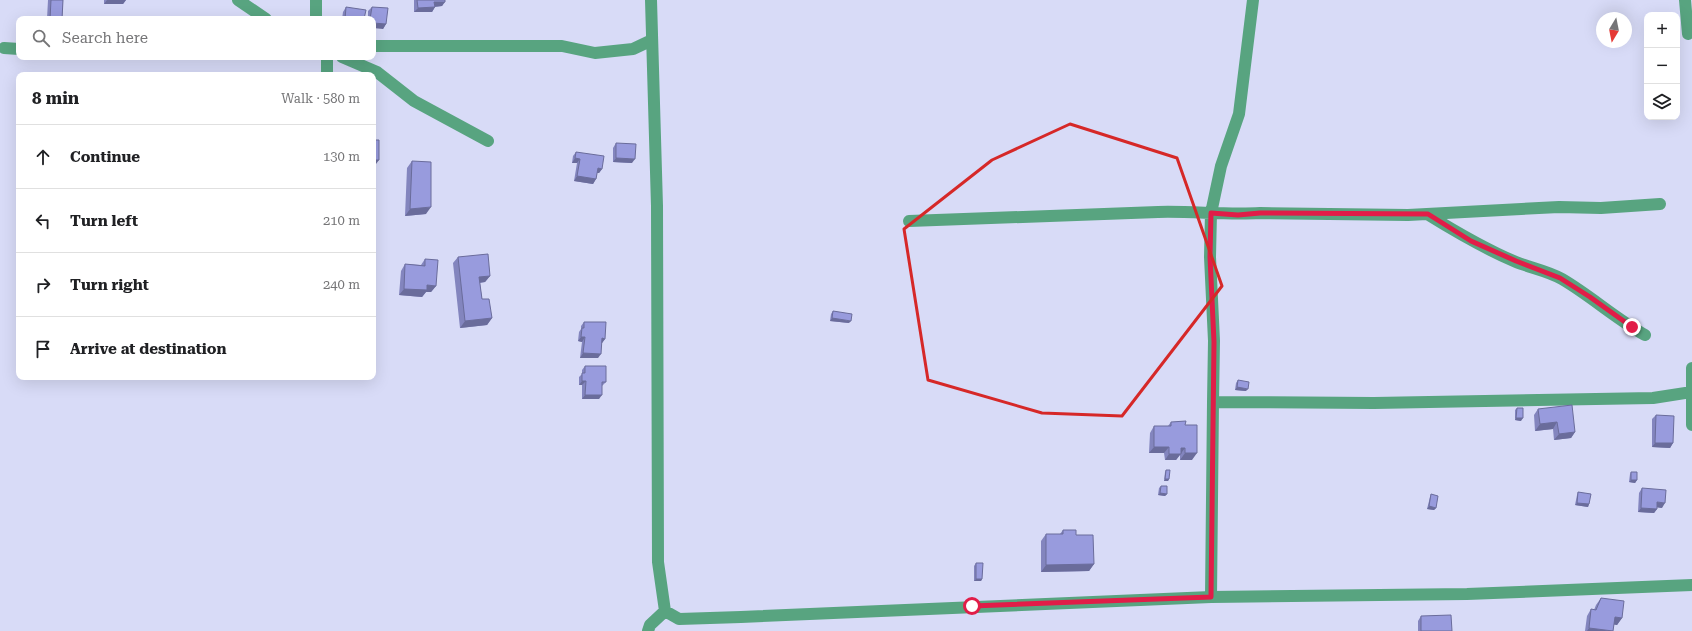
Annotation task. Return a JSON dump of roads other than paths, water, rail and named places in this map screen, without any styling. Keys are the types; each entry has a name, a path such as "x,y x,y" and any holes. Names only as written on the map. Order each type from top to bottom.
{"street":[{"path":"238,0 262,16"},
{"path":"316,0 316,16"},
{"path":"651,0 657,214 658,562 665,611"},
{"path":"1211,597 1214,342 1210,257 1211,213 1221,166 1239,114 1253,0"},
{"path":"1686,0 1688,34"},
{"path":"376,46 562,46 595,53 633,49 652,40"},
{"path":"4,48 16,49"},
{"path":"327,60 327,72"},
{"path":"349,60 377,72 414,101 488,141"},
{"path":"909,221 1190,211 1238,215 1260,213 1428,214 1559,207 1601,208 1660,204"},
{"path":"1428,214 1471,241 1560,278 1645,335"},
{"path":"1692,368 1692,425"},
{"path":"1213,402 1374,403 1653,398 1692,392"},
{"path":"665,611 679,619 1211,597 1467,594 1692,585"},
{"path":"648,631 650,625 665,611"}]}
